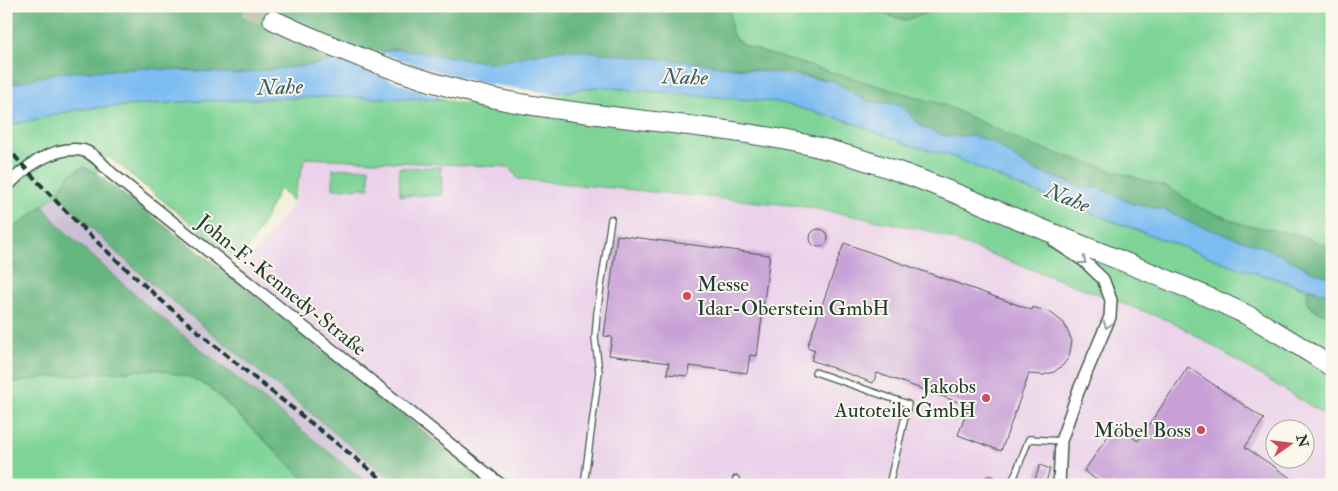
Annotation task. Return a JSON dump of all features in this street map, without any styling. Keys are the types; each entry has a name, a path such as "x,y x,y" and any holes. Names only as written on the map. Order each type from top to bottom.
{"main road":[{"path":"273,20 322,43 385,67 468,92 540,107 752,134 809,145 868,161 1200,293 1288,338 1332,367"}],"street":[{"name":"John-F.-Kennedy-Straße","path":"6,188 30,165 49,155 81,150 94,157 501,485"},
{"path":"1012,217 1084,261 1103,279 1111,300 1110,317 1078,392 1061,441 1059,485"}],"lane":[{"path":"584,485 599,372 595,338 596,321 611,219"},
{"path":"815,372 908,404 889,485"},
{"path":"1012,485 1029,439 1061,441"},
{"path":"987,485 989,479 1005,485"}],"shaded area":[{"path":"305,158 510,167 518,179 801,206 926,230 1175,323 1332,419 1332,485 490,485 234,279 296,201"},
{"path":"57,194 116,252 165,295 399,485 370,485 153,311 58,225 43,206"}],"green space":[{"path":"6,6 731,6 730,18 733,34 736,39 747,46 947,106 1030,145 1170,188 1200,208 1245,225 1296,234 1332,248 1332,278 1312,271 1266,248 1188,222 1165,210 1133,204 1099,188 1085,188 1031,169 992,142 973,136 944,136 922,127 900,104 867,102 834,81 788,73 561,49 493,63 397,49 319,64 236,74 146,68 55,73 6,86"},
{"path":"731,6 851,6 906,20 944,6 1332,6 1332,248 1296,234 1245,225 1200,208 1169,188 1030,145 947,106 747,46 736,39 733,34 730,18"},
{"path":"851,6 944,6 906,20"},
{"path":"598,87 778,102 845,120 909,145 949,155 1021,187 1242,269 1308,289 1306,300 1312,309 1332,317 1332,419 1175,323 926,230 801,206 518,179 510,167 305,158 293,201 279,189 261,227 239,262 108,156 96,173 83,167 69,175 57,194 6,234 6,126 79,109 196,101 326,97 503,100"},
{"path":"83,167 96,173 234,279 490,485 399,485 165,295 116,252 57,194 69,175"},
{"path":"441,167 442,195 400,196 399,168"},
{"path":"369,168 369,188 333,189 333,169"},
{"path":"43,206 58,225 153,311 370,485 310,485 226,402 209,387 190,377 154,369 47,377 6,384 6,234"},
{"path":"1308,289 1332,295 1332,317 1313,309 1306,300"},
{"path":"154,369 190,377 209,387 310,485 6,485 6,384 47,377"}],"water":[{"name":"Nahe","path":"397,49 493,63 561,49 683,61 834,81 867,102 900,104 922,127 944,136 973,136 992,142 1031,169 1085,188 1099,188 1133,204 1165,210 1188,222 1266,248 1312,271 1332,278 1332,295 1242,269 1021,187 949,155 909,145 845,120 778,102 598,87 503,100 326,97 196,101 79,109 6,126 6,86 55,73 146,68 236,74 319,64"}],"pier":[{"path":"375,51 436,71 482,83 561,95 503,102 456,102 423,92 334,59"}],"building":[{"path":"819,229 825,232 828,238 825,244 819,247 813,244 810,238 813,232"},
{"name":"Messe Idar-Oberstein GmbH","path":"617,235 770,255 757,356 750,355 747,373 689,366 688,376 667,374 669,363 609,355 612,337 604,336"},
{"path":"844,243 1032,310 1033,307 1051,313 1064,323 1072,341 1069,357 1054,372 1043,375 1029,374 1001,451 958,435 969,406 877,373 873,383 811,360 815,350 807,347"},
{"name":"Möbel Boss","path":"1188,367 1264,419 1245,447 1266,461 1266,468 1276,468 1301,485 1104,485 1084,471 1115,426 1138,441"},
{"path":"1040,465 1050,469 1045,485 1033,485"}],"tunnel":[{"path":"245,6 273,20"}],"railway":[{"path":"6,146 49,194 141,282 239,365 389,485"}],"place":[{"name":"Messe Idar-Oberstein GmbH","path":"687,296"},
{"name":"Jakobs Autoteile GmbH","path":"986,398"},
{"name":"Möbel Boss","path":"1201,430"}]}
